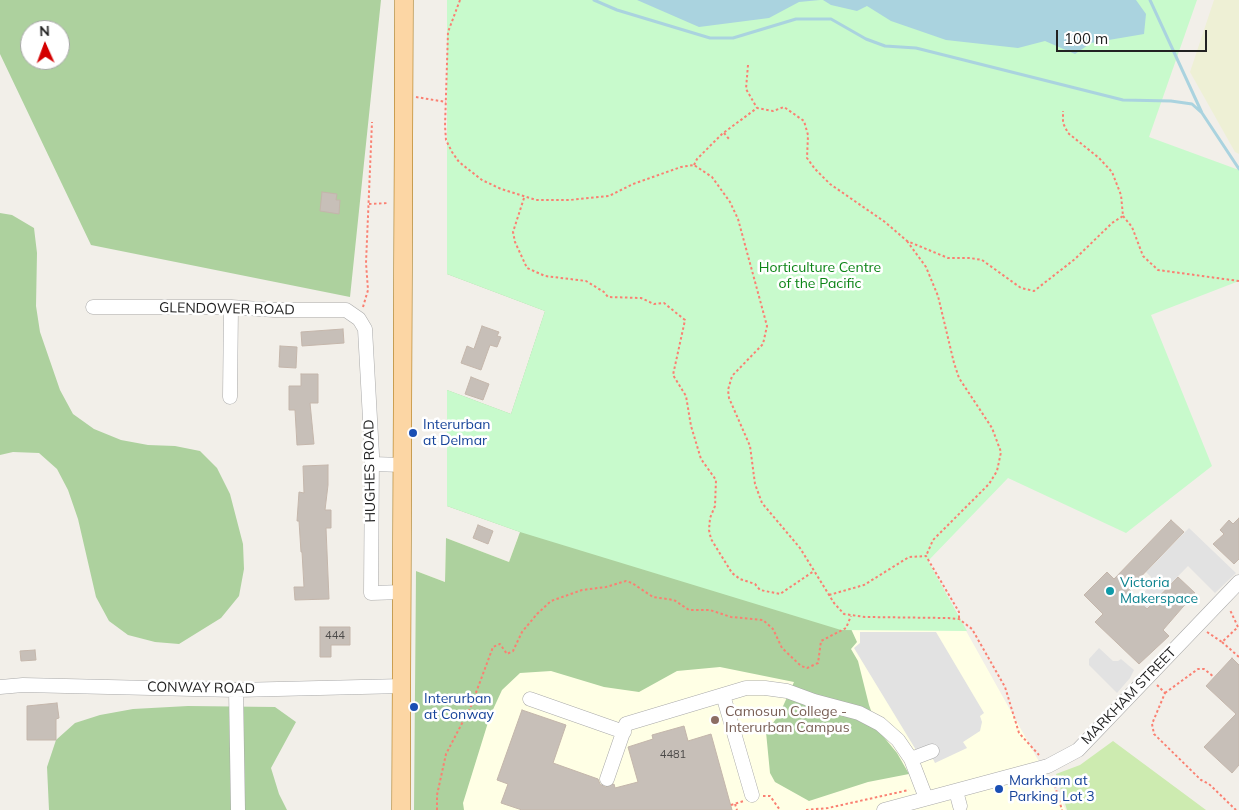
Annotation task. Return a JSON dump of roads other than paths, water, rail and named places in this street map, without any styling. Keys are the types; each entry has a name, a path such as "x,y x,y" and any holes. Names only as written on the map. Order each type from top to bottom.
{"main road":[{"path":"401,810 403,686 404,0"}],"street":[{"name":"GLENDOWER ROAD","path":"93,307 231,307 274,310 346,310 359,319"},
{"path":"230,397 231,307"},
{"name":"HUGHES ROAD","path":"359,319 365,329 372,464 371,593 403,592"},
{"path":"372,464 403,465"},
{"name":"MARKHAM STREET","path":"884,810 925,792 956,790 1048,766 1078,750 1129,688 1232,585"},
{"name":"CONWAY ROAD","path":"0,687 81,686 236,690 403,686"},
{"path":"607,779 626,724 746,688 765,688 787,691 814,701 859,713 880,724 898,740 912,759 925,792"},
{"path":"236,690 238,810"},
{"path":"724,695 759,795"},
{"path":"530,699 624,732"},
{"path":"912,759 932,751"},
{"path":"956,790 960,806"}],"water":[{"path":"637,0 820,0 799,2 769,18 699,27"},
{"path":"823,0 1136,0 1146,14 1144,34 1091,43 1075,54 1045,41 1018,48 946,40 891,21 867,6 857,11 831,5"}],"waterway":[{"path":"594,0 617,10 710,38 733,38 796,19 831,19 866,39 885,46 916,48 1123,100 1171,101 1192,104 1202,113"},
{"path":"1150,0 1202,113 1239,169"}],"place":[{"name":"Interurban at Delmar","path":"413,433"},
{"name":"Victoria Makerspace","path":"1110,591"},
{"name":"Interurban at Conway","path":"414,707"},
{"name":"Camosun College - Interurban Campus","path":"715,720"},
{"name":"Markham at Parking Lot 3","path":"999,789"}],"park label":[{"name":"Horticulture Centre of the Pacific","path":"820,276"}]}
